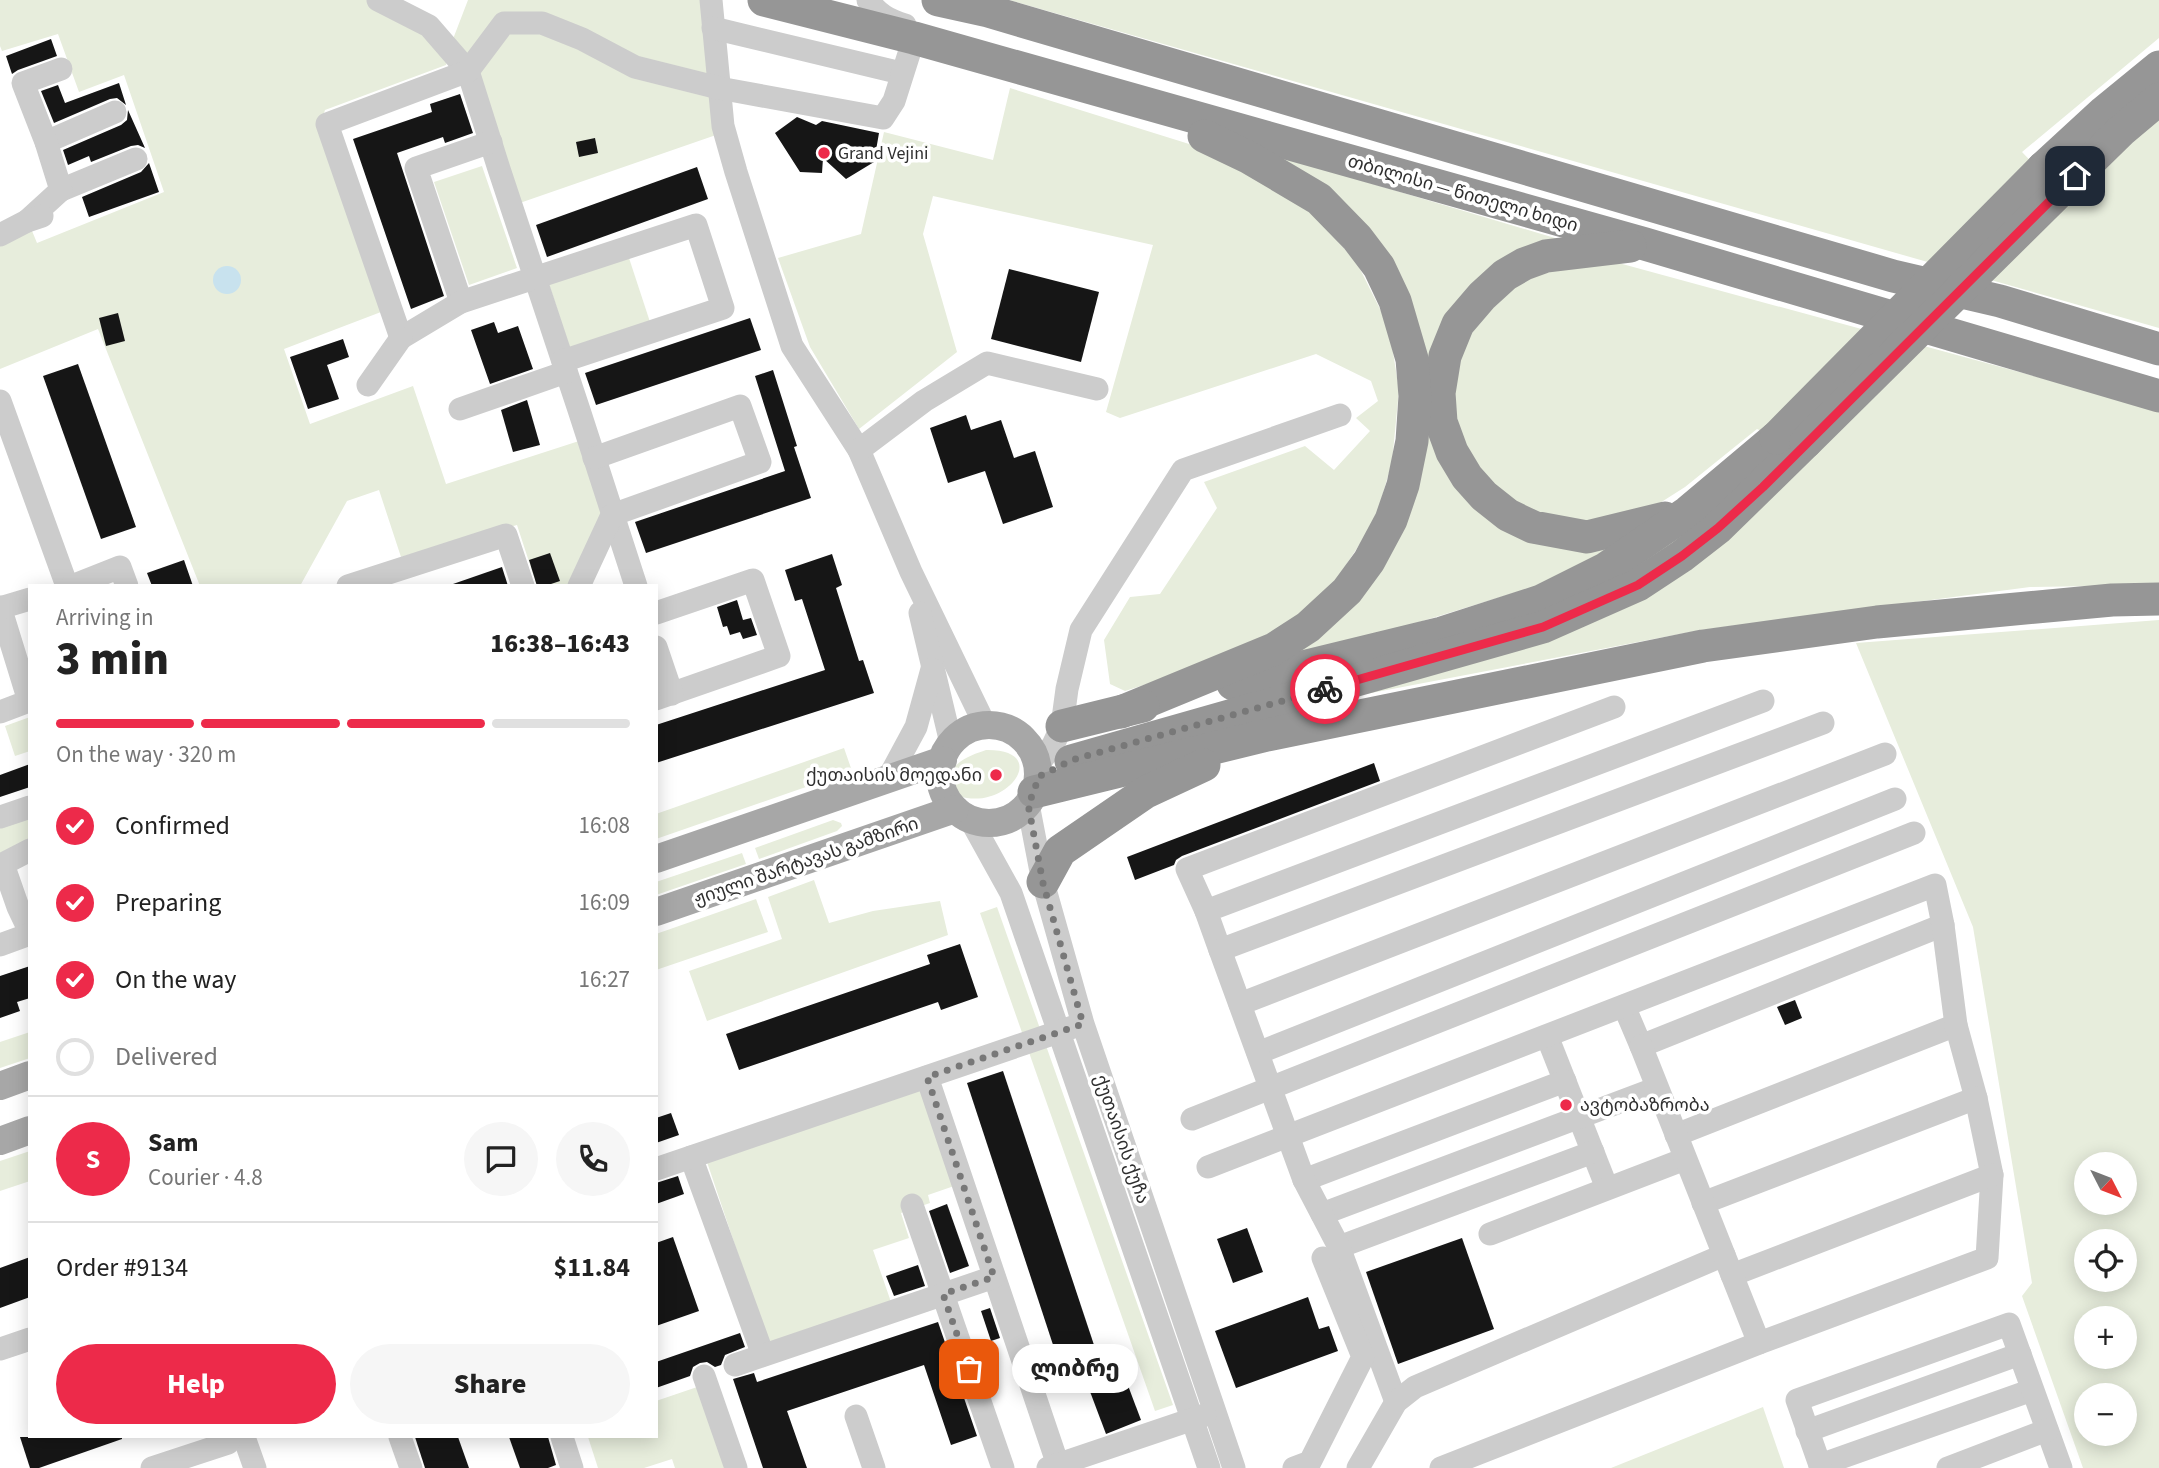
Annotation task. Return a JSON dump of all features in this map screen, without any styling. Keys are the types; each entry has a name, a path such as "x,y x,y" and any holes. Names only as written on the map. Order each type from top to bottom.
{"highway":[{"name":"თბილისი — წითელი ხიდი","path":"764,0 914,38 1645,244 2159,396"},
{"path":"938,0 978,5 1893,276 2000,301 2159,349"},
{"path":"1034,785 1072,760 1543,627 1638,585 1718,528 1763,487 1791,440 2043,168 2159,66"},
{"path":"1120,96 1248,157 1319,199 1357,237 1379,268 1395,301 1412,359 1415,396 1412,441 1403,485 1391,520 1369,561 1346,591 1308,627 1274,649 1121,712"},
{"path":"1062,726 1442,633 1541,601 1605,569 1791,440 2121,131 2159,99"},
{"path":"1645,244 1546,256 1505,275 1458,324 1445,356 1439,393 1441,422 1452,453 1467,477 1484,496 1508,515 1533,527 1587,537 1688,512"},
{"path":"1034,785 1703,646 1877,622 2112,600 2159,599"},
{"path":"1043,883 1060,851 1146,792 1267,735"}],"main road":[{"path":"985,725 998,726 1021,737 1032,750 1034,785 1012,818 980,822 963,814 947,799 940,772 947,752 966,730 985,725"},
{"path":"1021,737 1062,726"},
{"path":"658,858 888,779 947,752"},
{"name":"ჟიული შარტავას გამზირი","path":"658,911 963,814"},
{"path":"0,1086 28,1076"},
{"path":"0,1141 28,1131"}],"street":[{"path":"378,0 429,26 468,71 635,584"},
{"path":"711,0 723,126 792,346 859,450 911,572 985,725"},
{"path":"868,0 877,12 890,20 943,36 987,59"},
{"path":"401,338 327,124 468,71 504,23 542,23 583,39 635,67 719,88 883,118 894,101 914,38"},
{"path":"713,28 901,73"},
{"path":"61,69 23,83 61,190"},
{"path":"46,142 115,113"},
{"path":"461,302 415,168 491,142"},
{"path":"0,235 37,217 61,190 136,159"},
{"path":"368,384 401,338 461,302 696,225 723,308 565,366 460,409"},
{"path":"859,450 924,401 987,363 1097,389"},
{"path":"0,401 8,450 65,584"},
{"path":"580,584 612,514 760,462 740,406 594,458"},
{"path":"1034,785 1062,726 1067,689 1081,630 1183,470 1340,415"},
{"path":"354,584 506,535 522,584"},
{"path":"77,584 120,567 126,584"},
{"path":"911,572 947,752"},
{"path":"658,612 753,580 779,656 664,697 658,660"},
{"path":"28,600 0,607 28,698"},
{"path":"888,779 916,727 932,669"},
{"path":"0,712 28,701"},
{"path":"1206,911 1763,701"},
{"path":"1294,1468 1310,1462 1363,1357 1322,1214 1304,1180 1206,911 1187,869 1614,707"},
{"path":"1220,950 1824,723"},
{"path":"1240,1004 1885,754"},
{"name":"ქუთაისის ქუჩა","path":"1034,785 1043,883 1083,1024 1234,1468"},
{"path":"1258,1052 1895,799"},
{"path":"0,817 28,808"},
{"name":"ქუთაისის ქუჩა","path":"963,814 1011,893 1209,1468"},
{"path":"1192,1119 1914,833"},
{"path":"28,851 3,864 28,929"},
{"path":"1208,1167 1935,885 1956,1025 1976,1098 1992,1175 1987,1258 1759,1343 1441,1468"},
{"path":"1640,1046 1943,925"},
{"path":"0,945 28,934"},
{"path":"1624,1006 1759,1343"},
{"path":"658,1168 1083,1024"},
{"path":"1676,1135 1956,1025"},
{"path":"1547,1036 1607,1188"},
{"path":"927,1077 1055,1467 1214,1411"},
{"path":"1304,1180 1565,1081"},
{"path":"1322,1214 1657,1088"},
{"path":"1703,1203 1976,1098"},
{"path":"1331,1253 1592,1152"},
{"path":"691,1157 763,1355"},
{"path":"1489,1234 1685,1158"},
{"path":"1359,1468 1396,1402 1415,1387 1728,1265 1992,1175"},
{"path":"912,1205 1003,1468"},
{"path":"1331,1253 1396,1402"},
{"path":"735,1365 994,1277"},
{"path":"2032,1390 1820,1466 1797,1400 2009,1324 2061,1468"},
{"path":"0,1349 28,1340"},
{"path":"1808,1431 2020,1354"},
{"path":"704,1376 736,1468"},
{"path":"856,1416 874,1468"},
{"path":"1948,1468 2047,1430"},
{"path":"400,1438 407,1467"},
{"path":"562,1438 572,1468"},
{"path":"152,1468 236,1440 255,1468"}],"green space":[{"path":"0,0 384,0 453,39 468,0 702,0 716,135 514,205 453,41 446,65 325,110 319,128 381,312 284,349 310,424 413,386 446,484 579,441 604,520 577,584 536,584 517,525 401,557 379,490 347,501 301,584 199,584 98,329 0,369 0,238 30,226 37,243 164,192 124,75 79,92 58,34 2,51"},
{"path":"1009,0 2159,0 2159,38 2022,152 2068,200 2159,117 2159,328"},
{"path":"1010,88 1218,153 1311,211 1357,263 1389,327 1399,390 1392,462 1375,521 1332,586 1279,632 1213,663 1125,691 1110,684 1104,640 1130,597 1160,594 1217,508 1204,482 1305,446 1334,470 1370,431 1356,418 1378,401 1371,381 1316,354 1120,418 1106,412 1153,245 933,196 923,234 957,352 859,429 810,347 778,258 861,234 884,132 993,160"},
{"path":"1276,155 1565,241 1432,347 1456,488 1627,539 1563,578 1276,666 1396,535 1414,336"},
{"path":"482,166 517,268 469,285 434,182"},
{"path":"628,255 651,325 571,352 548,281"},
{"path":"1604,259 2159,410 2159,585 2030,587 1701,630 1329,701 1809,451 1757,429 1685,487 1652,508 1615,523 1545,518 1480,481 1463,442 1453,402 1455,362 1477,313 1518,276"},
{"path":"2159,620 2159,1468 2083,1468 2075,1446 2137,1446 2137,1383 2074,1383 2074,1443 2022,1296 2032,1283 1973,927 1856,643"},
{"path":"28,718 28,752 15,756 5,726"},
{"path":"844,748 852,771 658,838 658,813"},
{"path":"986,750 1005,752 1016,758 1020,767 1017,776 1009,786 983,798 959,795 951,785 950,778 955,766"},
{"path":"28,817 28,845 0,857 0,828"},
{"path":"833,820 841,823 842,826 837,831 759,859 755,848"},
{"path":"742,853 746,864 658,894 658,881"},
{"path":"814,880 829,923 873,911 940,901 948,935 707,1021 689,971 782,939 768,897"},
{"path":"756,899 768,932 658,969 658,933"},
{"path":"997,907 1173,1405 1155,1411 980,913"},
{"path":"28,1033 28,1059 0,1068 0,1042"},
{"path":"925,1088 957,1185 928,1195 930,1203 901,1213 909,1238 873,1250 891,1302 768,1343 707,1162"},
{"path":"28,1152 28,1182 0,1191 0,1161"},
{"path":"703,1385 731,1468 675,1468 672,1459 644,1468 598,1468 588,1438 658,1438 658,1400"},
{"path":"1763,1407 1784,1468 1611,1468"}],"water":[{"path":"227,266 237,270 241,280 237,290 227,294 217,290 213,280 217,270"}],"building":[{"path":"51,39 57,56 12,74 6,56"},
{"path":"119,83 126,105 117,98 110,99 54,123 41,91 58,85 65,103"},
{"path":"460,94 473,133 445,143 443,137 397,153 444,296 411,309 353,139 432,112 430,104"},
{"path":"128,110 145,148 131,146 91,162 89,156 68,165 63,150 121,125 127,120"},
{"name":"Grand Vejini","path":"797,117 816,125 822,121 879,133 874,162 846,179 823,158 822,173 800,172 775,133"},
{"path":"595,138 598,153 579,157 576,142"},
{"path":"149,163 159,192 89,217 82,197 141,172"},
{"path":"697,167 708,199 547,257 536,225"},
{"path":"1009,269 1099,292 1081,362 991,339"},
{"path":"118,313 125,341 106,346 99,318"},
{"path":"750,318 761,350 596,405 585,373"},
{"path":"494,322 498,333 518,326 533,369 490,384 471,330"},
{"path":"343,339 349,357 327,365 339,399 308,409 290,357"},
{"path":"78,364 136,527 101,539 43,376"},
{"path":"773,370 811,498 646,553 635,522 785,471 755,376"},
{"path":"527,400 540,445 513,452 501,410"},
{"path":"966,415 971,430 1001,420 1014,458 1035,451 1053,507 1003,524 985,471 948,483 930,428"},
{"path":"550,553 560,581 536,584 529,560"},
{"path":"832,554 842,585 836,588 859,661 863,660 874,693 658,762 658,724 825,670 802,599 795,601 785,570"},
{"path":"184,560 192,584 151,584 147,573"},
{"path":"502,567 507,584 453,584"},
{"path":"737,600 743,620 751,618 757,635 743,639 740,632 730,635 727,626 723,627 717,607"},
{"path":"1374,763 1380,781 1182,856 1174,865 1135,880 1127,857"},
{"path":"28,765 28,788 0,797 0,775"},
{"path":"960,944 978,997 941,1010 938,1002 739,1070 726,1034 930,964 927,955"},
{"path":"28,967 28,999 17,1002 20,1011 0,1018 0,976"},
{"path":"1795,1000 1802,1018 1785,1025 1777,1007"},
{"path":"1003,1071 1095,1348 1058,1360 967,1083"},
{"path":"671,1113 679,1135 658,1142 658,1117"},
{"path":"678,1176 684,1194 658,1203 658,1182"},
{"path":"947,1204 969,1266 950,1273 929,1211"},
{"path":"1247,1228 1263,1272 1233,1283 1217,1239"},
{"path":"673,1237 699,1311 658,1325 658,1242"},
{"path":"1462,1238 1494,1329 1398,1364 1366,1272"},
{"path":"28,1258 28,1298 0,1308 0,1268"},
{"path":"918,1265 925,1286 894,1296 886,1276"},
{"path":"1308,1297 1319,1329 1329,1326 1338,1351 1236,1388 1215,1331"},
{"path":"990,1308 1000,1338 991,1341 981,1311"},
{"path":"938,1322 977,1436 951,1445 924,1365 787,1411 807,1468 763,1468 733,1379 754,1373 757,1382"},
{"path":"740,1333 745,1347 725,1355 721,1365 715,1367 707,1362 700,1363 693,1367 690,1376 658,1387 658,1361"},
{"path":"1121,1367 1141,1420 1106,1434 1086,1381"},
{"path":"20,1437 122,1438 39,1468 30,1468"},
{"path":"415,1438 458,1438 469,1468 425,1468"},
{"path":"509,1438 548,1438 556,1465 548,1468 520,1468"}],"way so far":[{"path":"969,1369 943,1294 994,1277 927,1077 1083,1024 1043,883 1028,804 1038,777 1072,760 1325,689"}],"place":[{"name":"Grand Vejini","path":"824,153"},
{"name":"ქუთაისის მოედანი","path":"996,775"},
{"name":"ავტობაზრობა","path":"1566,1105"},
{"name":"ლიბრე","path":"969,1369"}],"route":[{"path":"1325,689 1543,627 1638,585 1682,556 1763,487 2075,176"}]}
